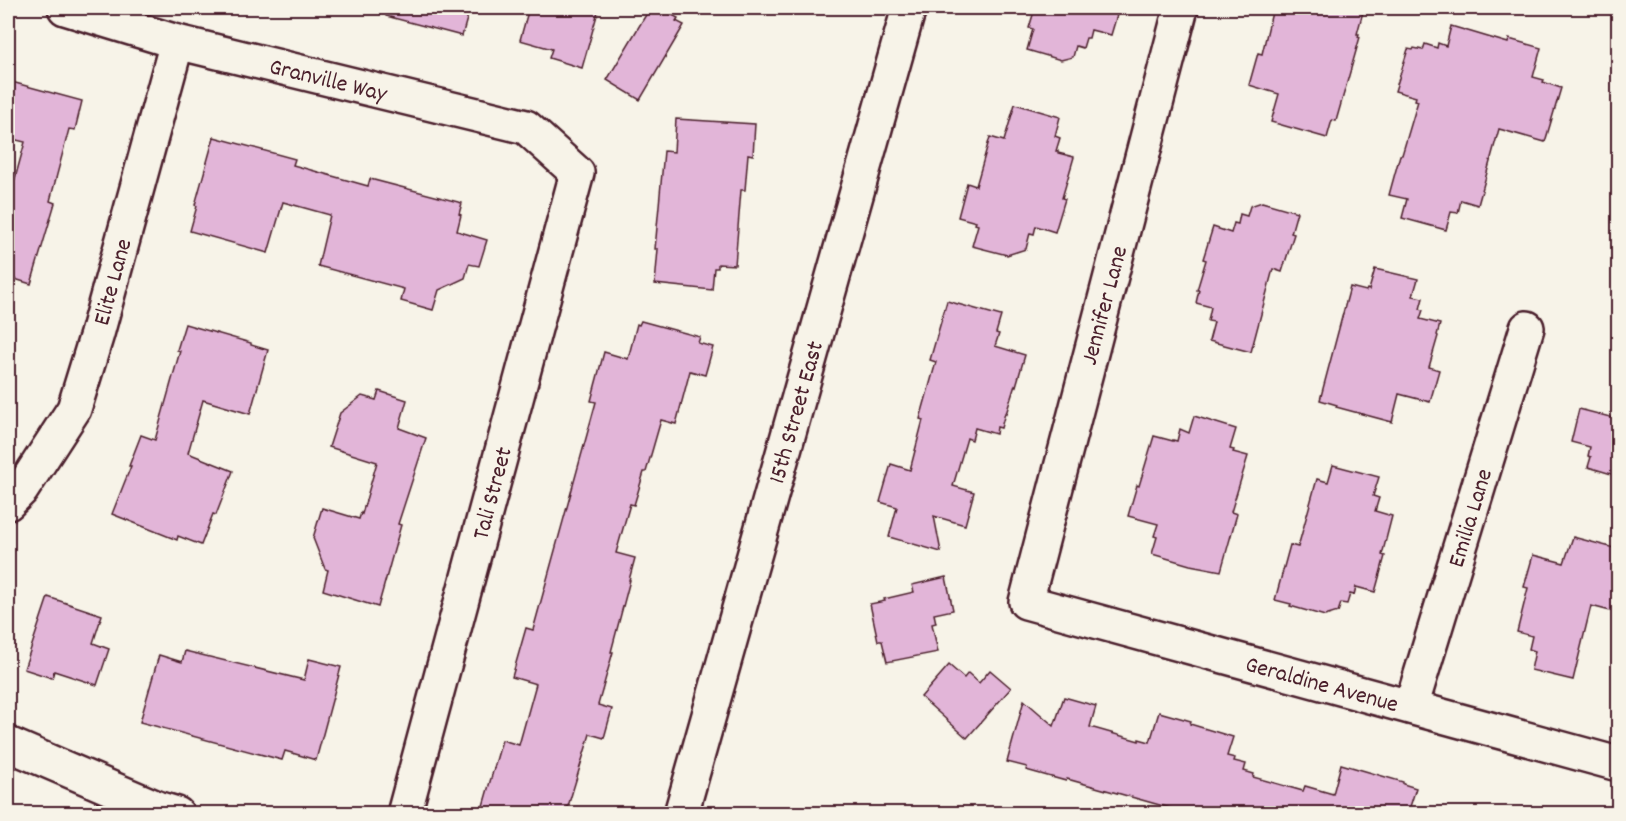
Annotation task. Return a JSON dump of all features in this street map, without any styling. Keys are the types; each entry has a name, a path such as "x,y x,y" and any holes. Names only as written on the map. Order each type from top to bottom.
{"street":[{"name":"Granville Way","path":"65,8 177,42 526,127 577,173"},
{"name":"15th Street East","path":"681,813 909,8"},
{"name":"Jennifer Lane","path":"1026,602 1181,8"},
{"name":"Elite Lane","path":"8,503 22,489 74,409 97,334 177,42"},
{"name":"Tali Street","path":"404,813 577,173"},
{"name":"Emilia Lane","path":"1412,707 1527,328"},
{"name":"Geraldine Avenue","path":"1026,602 1618,764"},
{"path":"8,744 163,812"}],"building":[{"path":"387,8 470,8 462,36 386,16"},
{"path":"529,8 599,8 582,68 549,58 552,49 520,40"},
{"path":"650,8 659,8 678,18 676,21 684,25 640,100 607,80"},
{"path":"1035,8 1119,8 1111,35 1091,30 1083,48 1076,46 1073,57 1061,60 1027,50 1033,29 1029,28"},
{"path":"1273,8 1364,8 1357,34 1360,37 1336,121 1332,120 1327,138 1271,122 1279,94 1249,85 1258,53 1262,54"},
{"path":"1451,26 1508,43 1509,39 1541,48 1533,77 1561,88 1545,142 1499,129 1478,205 1461,200 1458,213 1451,212 1446,230 1402,218 1407,199 1389,195 1418,101 1415,100 1416,97 1395,91 1408,49 1423,50 1425,44 1437,48 1438,43 1446,46"},
{"path":"8,81 82,101 75,130 69,129 50,201 55,203 31,284 8,277 8,204 25,142 8,138"},
{"path":"1015,104 1060,117 1055,136 1060,138 1056,151 1074,157 1055,232 1036,226 1034,234 1030,233 1026,249 1007,255 972,246 978,225 975,224 976,222 958,217 967,183 976,186 990,137 1004,141"},
{"path":"676,119 755,124 753,155 748,154 745,190 741,190 735,265 718,264 718,268 714,268 712,290 655,284 658,249 655,249 664,151 674,152"},
{"path":"214,137 295,159 293,165 368,186 370,179 462,203 457,231 487,240 479,266 469,264 465,278 439,290 433,310 401,301 404,289 318,266 330,215 283,202 268,253 190,231"},
{"path":"1262,202 1297,212 1291,233 1294,234 1282,272 1273,269 1251,352 1209,341 1214,322 1208,321 1211,307 1196,303 1199,290 1197,290 1206,260 1203,259 1213,227 1231,233 1234,223 1238,224 1240,214 1247,216 1250,206"},
{"path":"1375,269 1418,279 1413,296 1423,298 1420,319 1440,324 1429,367 1439,370 1430,402 1399,394 1392,422 1336,407 1337,405 1320,400 1350,287 1369,290"},
{"path":"947,301 1001,316 995,346 1025,355 1001,428 997,427 996,434 975,428 972,440 967,438 953,486 974,492 965,525 934,516 941,552 889,537 897,507 880,502 891,464 910,470 923,420 920,419 936,362 930,360"},
{"path":"641,321 700,337 698,343 713,347 705,375 690,371 676,424 661,420 646,472 644,472 634,505 630,504 616,553 635,558 598,705 612,709 604,738 590,734 566,813 481,813 502,740 519,745 536,684 512,677 526,628 533,630 596,402 591,401 604,352 628,359 637,324 639,325"},
{"path":"185,324 268,350 250,414 203,400 188,453 233,471 216,515 213,514 201,545 178,536 177,540 112,514 141,435 155,440 180,351 177,350"},
{"path":"379,391 407,400 399,428 426,438 398,524 401,525 378,607 323,590 328,570 325,569 313,538 322,508 359,519 362,514 377,462 329,447 340,413 362,396 376,400"},
{"path":"1579,409 1618,419 1618,476 1588,467 1591,457 1588,456 1590,447 1571,442"},
{"path":"1194,416 1236,429 1230,449 1248,456 1231,512 1237,514 1221,571 1152,554 1158,524 1128,516 1154,436 1177,441 1180,429 1189,433"},
{"path":"1333,465 1379,477 1373,496 1379,498 1375,511 1392,516 1382,555 1385,556 1375,592 1356,587 1354,595 1350,594 1347,604 1341,603 1338,612 1325,616 1275,600 1290,545 1298,547 1317,479 1328,482"},
{"path":"1573,537 1618,549 1618,613 1591,606 1573,680 1531,670 1535,651 1529,649 1532,636 1517,632 1528,588 1524,587 1533,555 1564,563"},
{"path":"946,577 953,610 934,614 936,623 932,624 938,652 887,662 882,641 878,641 870,604 914,592 912,585"},
{"path":"48,597 102,615 93,643 109,649 97,685 54,671 52,678 24,669"},
{"path":"185,651 304,680 309,659 341,667 316,760 285,751 282,760 140,722 159,655 182,662"},
{"path":"949,665 964,678 968,673 979,683 990,670 1011,688 967,738 921,697"},
{"path":"1064,697 1096,706 1090,727 1139,741 1139,739 1150,742 1159,712 1233,737 1227,756 1235,758 1234,761 1246,764 1244,771 1254,774 1253,777 1303,791 1305,786 1333,794 1341,764 1416,788 1408,813 1188,813 1067,779 1066,781 1026,770 1027,767 1007,762 1024,700 1054,726"}]}
